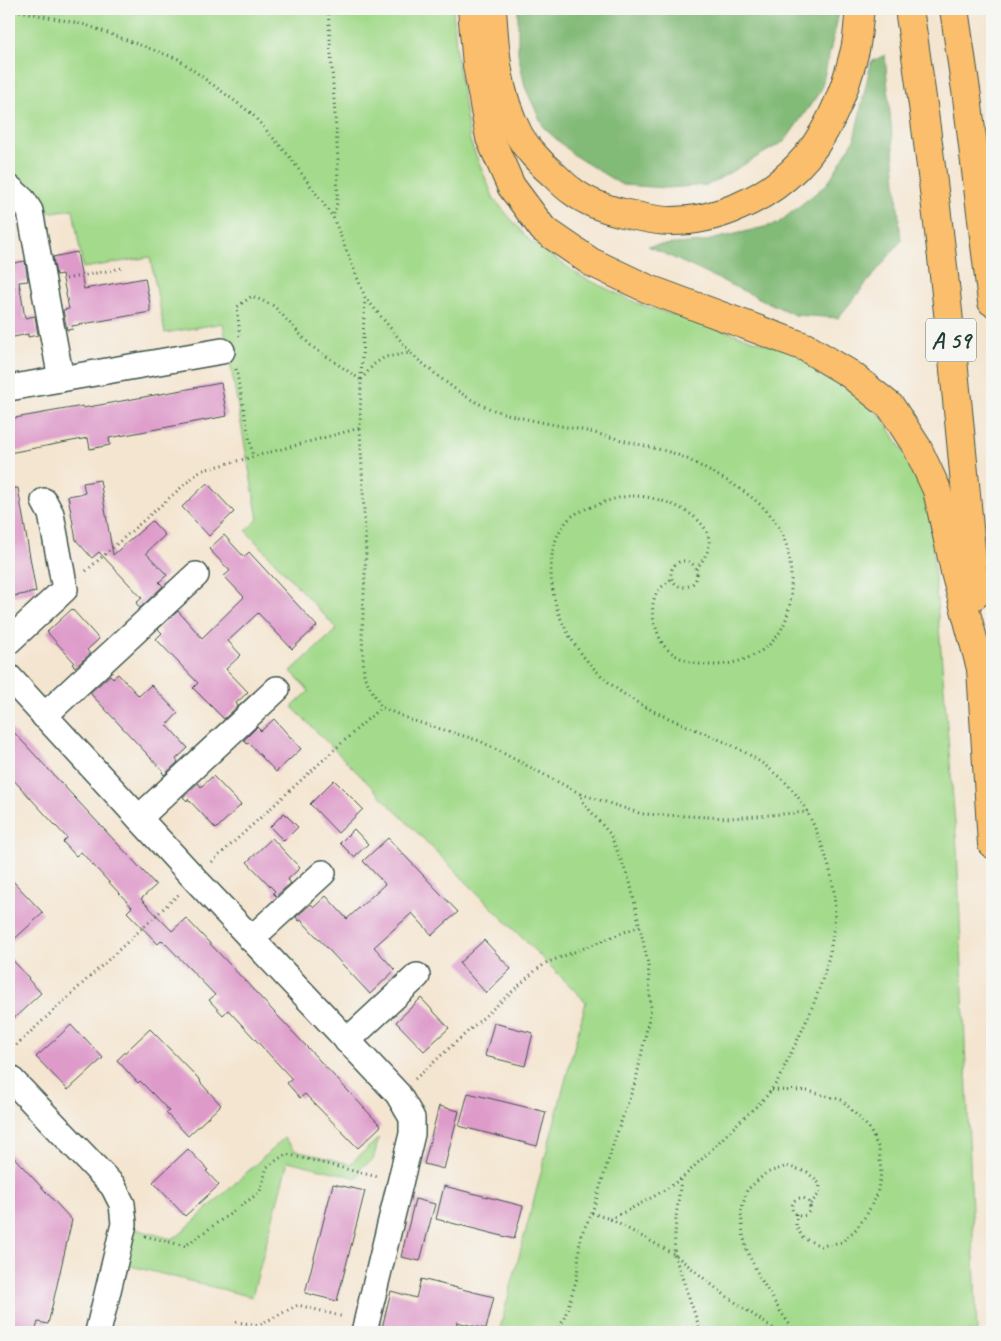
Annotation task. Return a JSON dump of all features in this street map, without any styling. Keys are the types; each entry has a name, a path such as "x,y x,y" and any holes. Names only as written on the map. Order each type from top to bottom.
{"highway":[{"path":"472,9 477,65 490,138 511,186 543,229 591,262 646,288 805,347 850,374 891,408 917,447 937,490 956,576 982,672"},
{"path":"492,9 495,57 502,94 518,135 542,165 573,192 606,209 642,218 672,221 702,218 736,209 769,191 797,168 820,139 846,82 855,48 860,9"},
{"name":"A 59","path":"909,9 923,99 961,431 982,672 992,844"},
{"name":"A 59","path":"954,9 967,97 992,302"},
{"path":"967,97 992,142"}],"street":[{"path":"9,188 23,200 30,211 61,379"},
{"path":"9,388 227,351"},
{"path":"9,641 64,589 51,514 44,501"},
{"path":"44,716 196,576"},
{"path":"9,677 194,878 398,1094 412,1118 412,1134 365,1328"},
{"path":"139,818 277,689"},
{"path":"251,939 323,873"},
{"path":"347,1041 417,976"},
{"path":"9,1077 113,1186 122,1204 124,1224 98,1332"}],"path":[{"path":"10,9 86,24 178,59 251,113 289,156 333,217 365,297 410,353 466,396 490,408 547,424 574,428 678,454 747,492 765,509 780,528 785,542 792,579 791,600 787,616 773,641 744,660 710,666 691,662 677,656 665,647 654,623 653,612 656,594 672,578"},
{"path":"328,9 338,160 337,203 333,217"},
{"path":"253,457 227,351 241,340 237,307 252,296 274,306 311,346 361,380"},
{"path":"365,297 360,428 366,552 362,635 364,676 382,707 411,720 480,741 581,794 642,814 731,818 808,812"},
{"path":"361,380 373,365 385,356 410,353"},
{"path":"64,589 200,471 360,428"},
{"path":"610,1219 681,1180 772,1090 804,1027 819,990 834,931 834,891 830,868 808,812 787,784 760,761 732,746 641,705 612,686 591,665 571,639 552,594 550,575 551,556 555,542 562,528 572,516 615,498 634,496 654,498 678,506 696,518 709,541 706,554 696,570"},
{"path":"684,561 691,563 697,574 695,580 690,585 681,586 672,578 672,569 679,562 684,561"},
{"path":"9,1052 194,878 382,707"},
{"path":"558,1332 577,1278 580,1237 592,1213 636,1080 651,1009 648,964 630,882 610,834 582,801 581,794"},
{"path":"398,1094 535,970 546,963 640,926"},
{"path":"772,1090 808,1091 842,1100 869,1128 878,1149 881,1173 877,1195 856,1230 842,1242 821,1246 803,1238 796,1226 796,1214 792,1206 795,1200 800,1198 806,1199 810,1204 810,1210 801,1216 796,1214"},
{"path":"122,1230 185,1246 260,1192 267,1167 286,1154 400,1182"},
{"path":"795,1332 759,1276 747,1252 741,1212 747,1190 766,1173 787,1166 807,1172 820,1184 819,1194 810,1204"},
{"path":"681,1180 674,1254 701,1332"},
{"path":"592,1213 610,1219 674,1254 722,1293 778,1332"},
{"path":"236,1322 259,1325 298,1305 365,1328"},
{"path":"244,1332 247,1323"}],"green space":[{"path":"9,9 453,9 457,59 470,141 494,199 529,240 582,277 639,304 811,358 882,417 928,492 957,848 977,1332 499,1332 586,1002 292,707 309,691 291,671 337,629 246,531 258,519 223,323 165,333 150,257 83,268 73,209 46,213 32,191 23,184 9,178"},
{"path":"518,9 840,9 821,90 785,141 708,185 667,188 622,185 575,156 544,128 525,87 518,53"},
{"path":"885,55 901,241 838,318 795,315 648,246 702,242 777,224 827,184 854,140 871,62"},
{"path":"284,1138 295,1150 350,1164 379,1138 373,1160 361,1167 358,1178 288,1161 252,1297 127,1265 136,1229 171,1239 179,1235"}],"building":[{"path":"77,252 84,289 145,278 150,312 72,326 73,329 67,330 63,310 69,309 62,274 56,275 53,257"},
{"path":"25,261 28,281 19,282 25,318 35,316 38,335 28,337 28,334 9,338 9,264"},
{"path":"221,383 227,416 109,438 110,445 90,449 88,438 9,453 9,419 83,406 83,408"},
{"path":"100,480 113,555 152,521 165,535 146,553 167,575 159,582 163,586 140,608 136,603 142,598 99,552 92,558 76,540 68,496 85,493 83,483"},
{"path":"207,483 234,512 209,536 182,507"},
{"path":"18,488 36,592 9,597 9,489"},
{"path":"224,535 244,557 249,552 317,626 292,649 258,613 228,641 241,655 226,669 248,692 236,703 238,706 224,719 193,688 198,683 156,639 162,633 158,629 178,611 202,638 244,597 224,576 230,571 209,549"},
{"path":"72,609 99,639 87,650 90,654 75,667 72,664 74,662 47,632"},
{"path":"118,674 139,696 151,685 178,713 167,725 188,748 176,759 178,762 164,775 163,771 90,693 110,675 113,678"},
{"path":"274,719 301,749 276,772 244,740 257,727 261,731"},
{"path":"9,727 156,885 141,899 172,931 186,918 381,1126 358,1148 305,1094 300,1098 287,1083 292,1079 228,1010 223,1015 209,1000 215,995 162,940 158,944 127,912 132,907 81,852 76,856 63,842 67,838 9,775"},
{"path":"213,776 241,805 216,829 188,799 187,801 183,797 198,783 201,787"},
{"path":"334,780 363,809 338,833 310,804"},
{"path":"284,813 298,827 284,841 270,827"},
{"path":"354,829 368,844 354,857 340,843"},
{"path":"272,838 300,868 287,880 291,883 276,896 273,893 275,891 247,862"},
{"path":"388,838 458,912 432,935 412,913 374,947 395,970 370,994 301,920 299,921 296,917 311,904 314,907 326,896 347,919 385,884 363,861"},
{"path":"9,877 43,913 9,944"},
{"path":"484,940 511,969 486,993 459,963"},
{"path":"9,956 41,993 9,1023"},
{"path":"421,998 449,1028 424,1051 396,1022"},
{"path":"494,1023 533,1033 525,1066 485,1056"},
{"path":"71,1025 103,1058 68,1090 36,1057"},
{"path":"150,1029 201,1081 221,1105 188,1136 166,1113 169,1111 155,1096 140,1081 138,1083 117,1060"},
{"path":"468,1093 546,1112 537,1146 459,1126"},
{"path":"439,1106 459,1111 444,1169 424,1164"},
{"path":"188,1149 219,1185 185,1216 153,1182"},
{"path":"9,1152 72,1220 48,1324 38,1322 35,1332 9,1332"},
{"path":"333,1184 365,1191 337,1301 305,1293"},
{"path":"444,1186 523,1206 514,1239 436,1219"},
{"path":"415,1199 435,1204 420,1261 401,1257"},
{"path":"421,1279 494,1297 486,1329 457,1322 455,1332 381,1332 391,1291 416,1298"}]}
